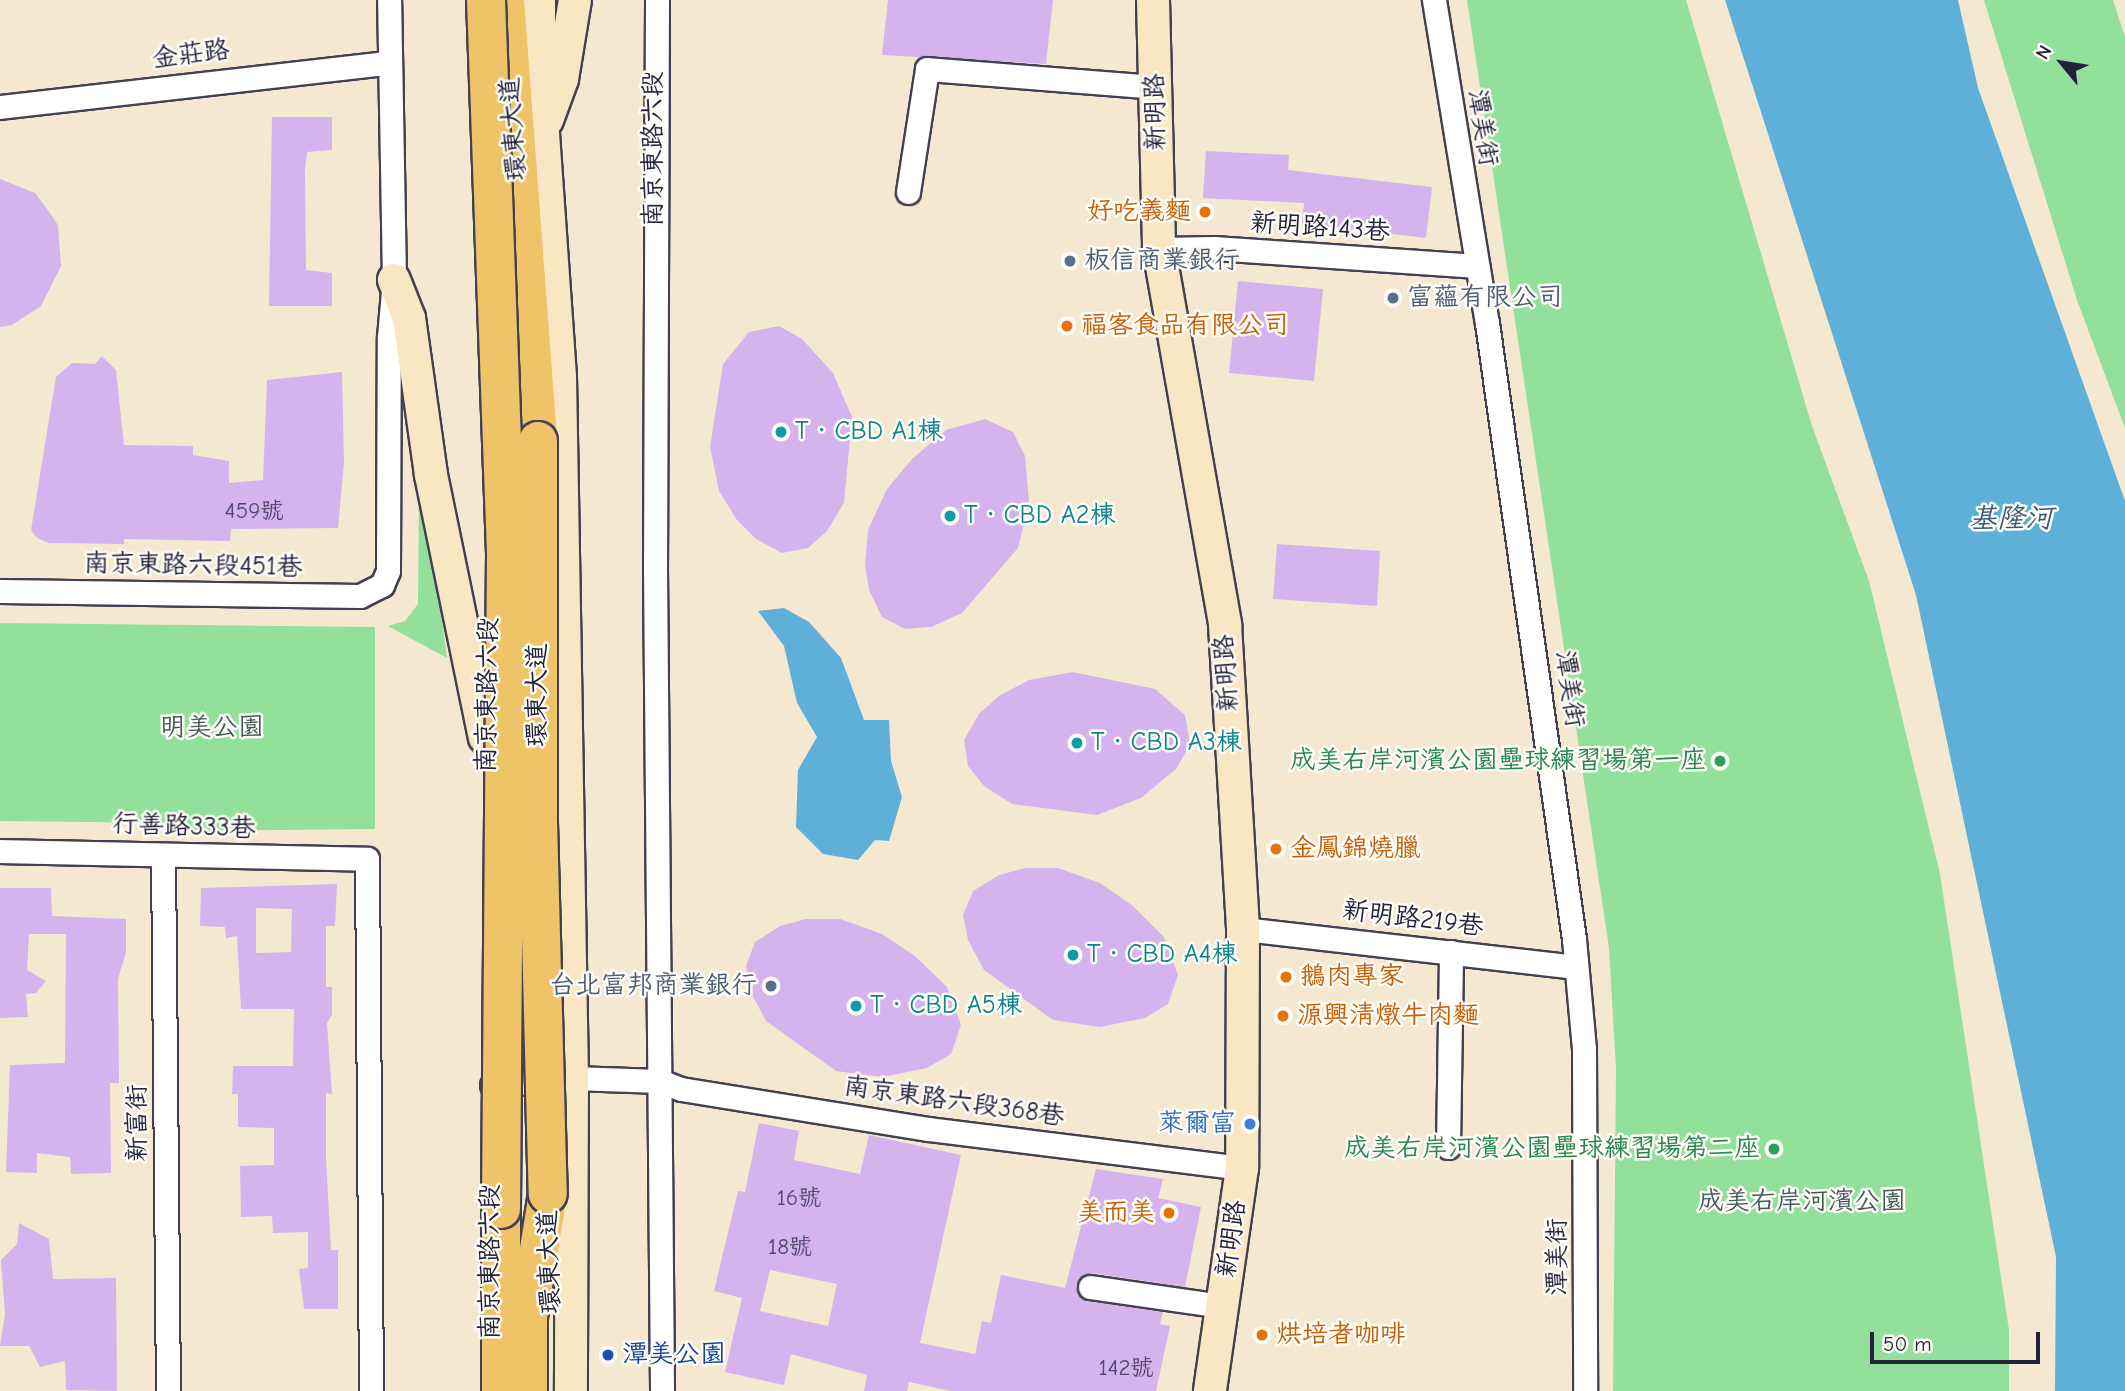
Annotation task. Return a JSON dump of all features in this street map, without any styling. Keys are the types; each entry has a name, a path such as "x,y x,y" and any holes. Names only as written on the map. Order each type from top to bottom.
{"highway":[{"name":"環東大道","path":"486,0 506,554 501,1391"},
{"name":"環東大道","path":"503,0 538,441 538,822 553,1391"},
{"path":"528,1391 528,1317 548,1194"},
{"path":"501,1209 528,1317"}],"main road":[{"name":"南京東路六段","path":"491,1391 492,1085 485,738 494,402 507,208 503,0"},
{"path":"539,0 560,377 572,1078 571,1391"},
{"path":"545,124 562,79 575,0"},
{"name":"新明路","path":"1153,0 1159,249 1225,625 1243,929 1242,1168 1210,1391"},
{"path":"394,280 409,318 431,475 485,738"}],"street":[{"path":"389,0 394,280"},
{"name":"南京東路六段","path":"657,0 655,568 662,1391"},
{"name":"潭美街","path":"1434,0 1534,640 1576,967 1584,1049 1585,1391"},
{"name":"金莊路","path":"0,107 389,63"},
{"path":"908,192 927,69 1155,87"},
{"name":"新明路143巷","path":"1159,249 1214,248 1477,266"},
{"name":"南京東路六段451巷","path":"0,591 360,596 382,585 388,571 389,337 394,280"},
{"name":"行善路333巷","path":"0,851 367,859 371,1391"},
{"name":"新富街","path":"163,855 168,1391"},
{"name":"新明路219巷","path":"1243,929 1576,967"},
{"path":"1448,1147 1451,952"},
{"name":"南京東路六段368巷","path":"492,1085 572,1078 660,1081 681,1089 929,1129 1242,1168"},
{"path":"1090,1287 1222,1306"}],"green space":[{"name":"成美右岸河濱公園","path":"1467,0 1686,0 1812,426 1869,581 1940,874 2009,1330 2009,1391 1613,1391 1616,1069 1609,948"},
{"path":"1984,0 2113,0 2125,37 2125,428 2077,300"},
{"path":"419,483 432,545 447,658 388,626 405,621 418,604"},
{"name":"明美公園","path":"0,623 375,627 375,829 196,831 172,823 0,821"}],"water":[{"name":"基隆河","path":"1725,0 1958,0 1978,88 2125,501 2125,1391 2055,1391 2056,1257 1916,595"},
{"path":"784,608 809,622 841,658 864,720 889,720 891,761 902,797 889,841 875,840 858,860 823,854 796,827 798,770 817,737 797,703 784,646 758,611"}],"building":[{"path":"888,0 1053,0 1046,64 882,55"},
{"path":"272,117 332,117 332,150 307,152 305,170 306,270 332,273 332,306 269,306"},
{"path":"1206,151 1289,155 1288,170 1432,187 1426,238 1302,223 1304,203 1203,198"},
{"path":"0,179 35,193 47,209 58,225 61,266 41,306 12,325 0,327"},
{"path":"1238,281 1323,289 1314,381 1229,373"},
{"name":"T．CBD A1棟","path":"779,326 802,339 833,373 852,417 844,503 827,531 808,548 782,553 756,539 737,520 719,491 710,447 723,364 749,332"},
{"path":"102,356 116,370 124,445 193,446 193,455 229,461 229,483 263,480 267,380 342,372 344,462 338,528 231,529 230,541 124,539 124,544 49,543 37,538 31,530 56,377 72,363 95,364"},
{"name":"T．CBD A2棟","path":"985,419 1013,432 1025,456 1029,502 1018,548 962,613 931,627 905,629 882,617 869,590 865,564 868,530 887,489 912,459 946,430"},
{"path":"1277,544 1380,551 1377,606 1273,599"},
{"name":"T．CBD A3棟","path":"1073,672 1155,689 1185,715 1190,745 1176,769 1141,798 1097,815 1012,804 984,786 968,766 964,740 979,714 999,696 1029,680"},
{"name":"T．CBD A4棟","path":"1025,868 1058,868 1100,883 1133,906 1164,937 1178,975 1168,1004 1145,1018 1100,1027 1053,1020 984,970 968,940 963,915 973,891 999,875"},
{"path":"337,884 335,926 326,926 326,987 332,987 332,1015 327,1023 332,1094 326,1093 326,1157 331,1250 338,1250 338,1309 304,1309 299,1269 308,1268 308,1232 273,1233 272,1216 241,1217 240,1166 274,1165 274,1128 238,1127 238,1094 232,1094 233,1066 293,1066 294,1009 241,1009 237,936 226,938 225,927 200,926 201,888","holes":["256,908 292,909 291,952 256,953"]},
{"path":"0,888 51,888 52,916 126,919 126,952 118,979 119,1083 110,1083 111,1173 71,1174 70,1157 37,1153 37,1173 6,1172 10,1065 65,1063 66,934 29,934 27,970 46,981 36,993 26,994 28,1017 0,1018"},
{"name":"T．CBD A5棟","path":"806,919 840,919 882,934 915,956 947,987 961,1025 951,1054 927,1068 883,1077 836,1071 766,1021 750,991 746,966 755,942 780,926"},
{"path":"759,1123 799,1131 794,1160 860,1174 869,1135 961,1155 920,1343 975,1354 982,1321 991,1323 1001,1275 1065,1288 1096,1169 1163,1179 1158,1198 1201,1207 1185,1287 1092,1273 1079,1278 1076,1286 1087,1301 1163,1312 1160,1324 1170,1326 1156,1391 951,1391 909,1382 907,1391 864,1391 867,1375 791,1354 784,1385 725,1372 742,1298 714,1291 738,1191 745,1192","holes":["770,1270 837,1284 828,1326 760,1311"]},
{"path":"19,1223 49,1239 53,1279 116,1278 117,1391 66,1390 65,1361 40,1367 29,1346 0,1346 5,1314 1,1260 17,1244"}],"place":[{"name":"好吃義麵","path":"1205,212"},
{"name":"板信商業銀行","path":"1070,261"},
{"name":"富蘊有限公司","path":"1393,298"},
{"name":"福客食品有限公司","path":"1067,326"},
{"name":"T．CBD A1棟","path":"781,432"},
{"name":"T．CBD A2棟","path":"950,516"},
{"name":"T．CBD A3棟","path":"1077,743"},
{"name":"成美右岸河濱公園壘球練習場第一座","path":"1720,761"},
{"name":"金鳳錦燒臘","path":"1276,849"},
{"name":"T．CBD A4棟","path":"1073,955"},
{"name":"鵝肉專家","path":"1286,977"},
{"name":"台北富邦商業銀行","path":"771,986"},
{"name":"T．CBD A5棟","path":"856,1006"},
{"name":"源興清燉牛肉麵","path":"1283,1016"},
{"name":"萊爾富","path":"1250,1124"},
{"name":"成美右岸河濱公園壘球練習場第二座","path":"1774,1149"},
{"name":"美而美","path":"1169,1213"},
{"name":"烘培者咖啡","path":"1262,1335"},
{"name":"潭美公園","path":"608,1355"}]}
